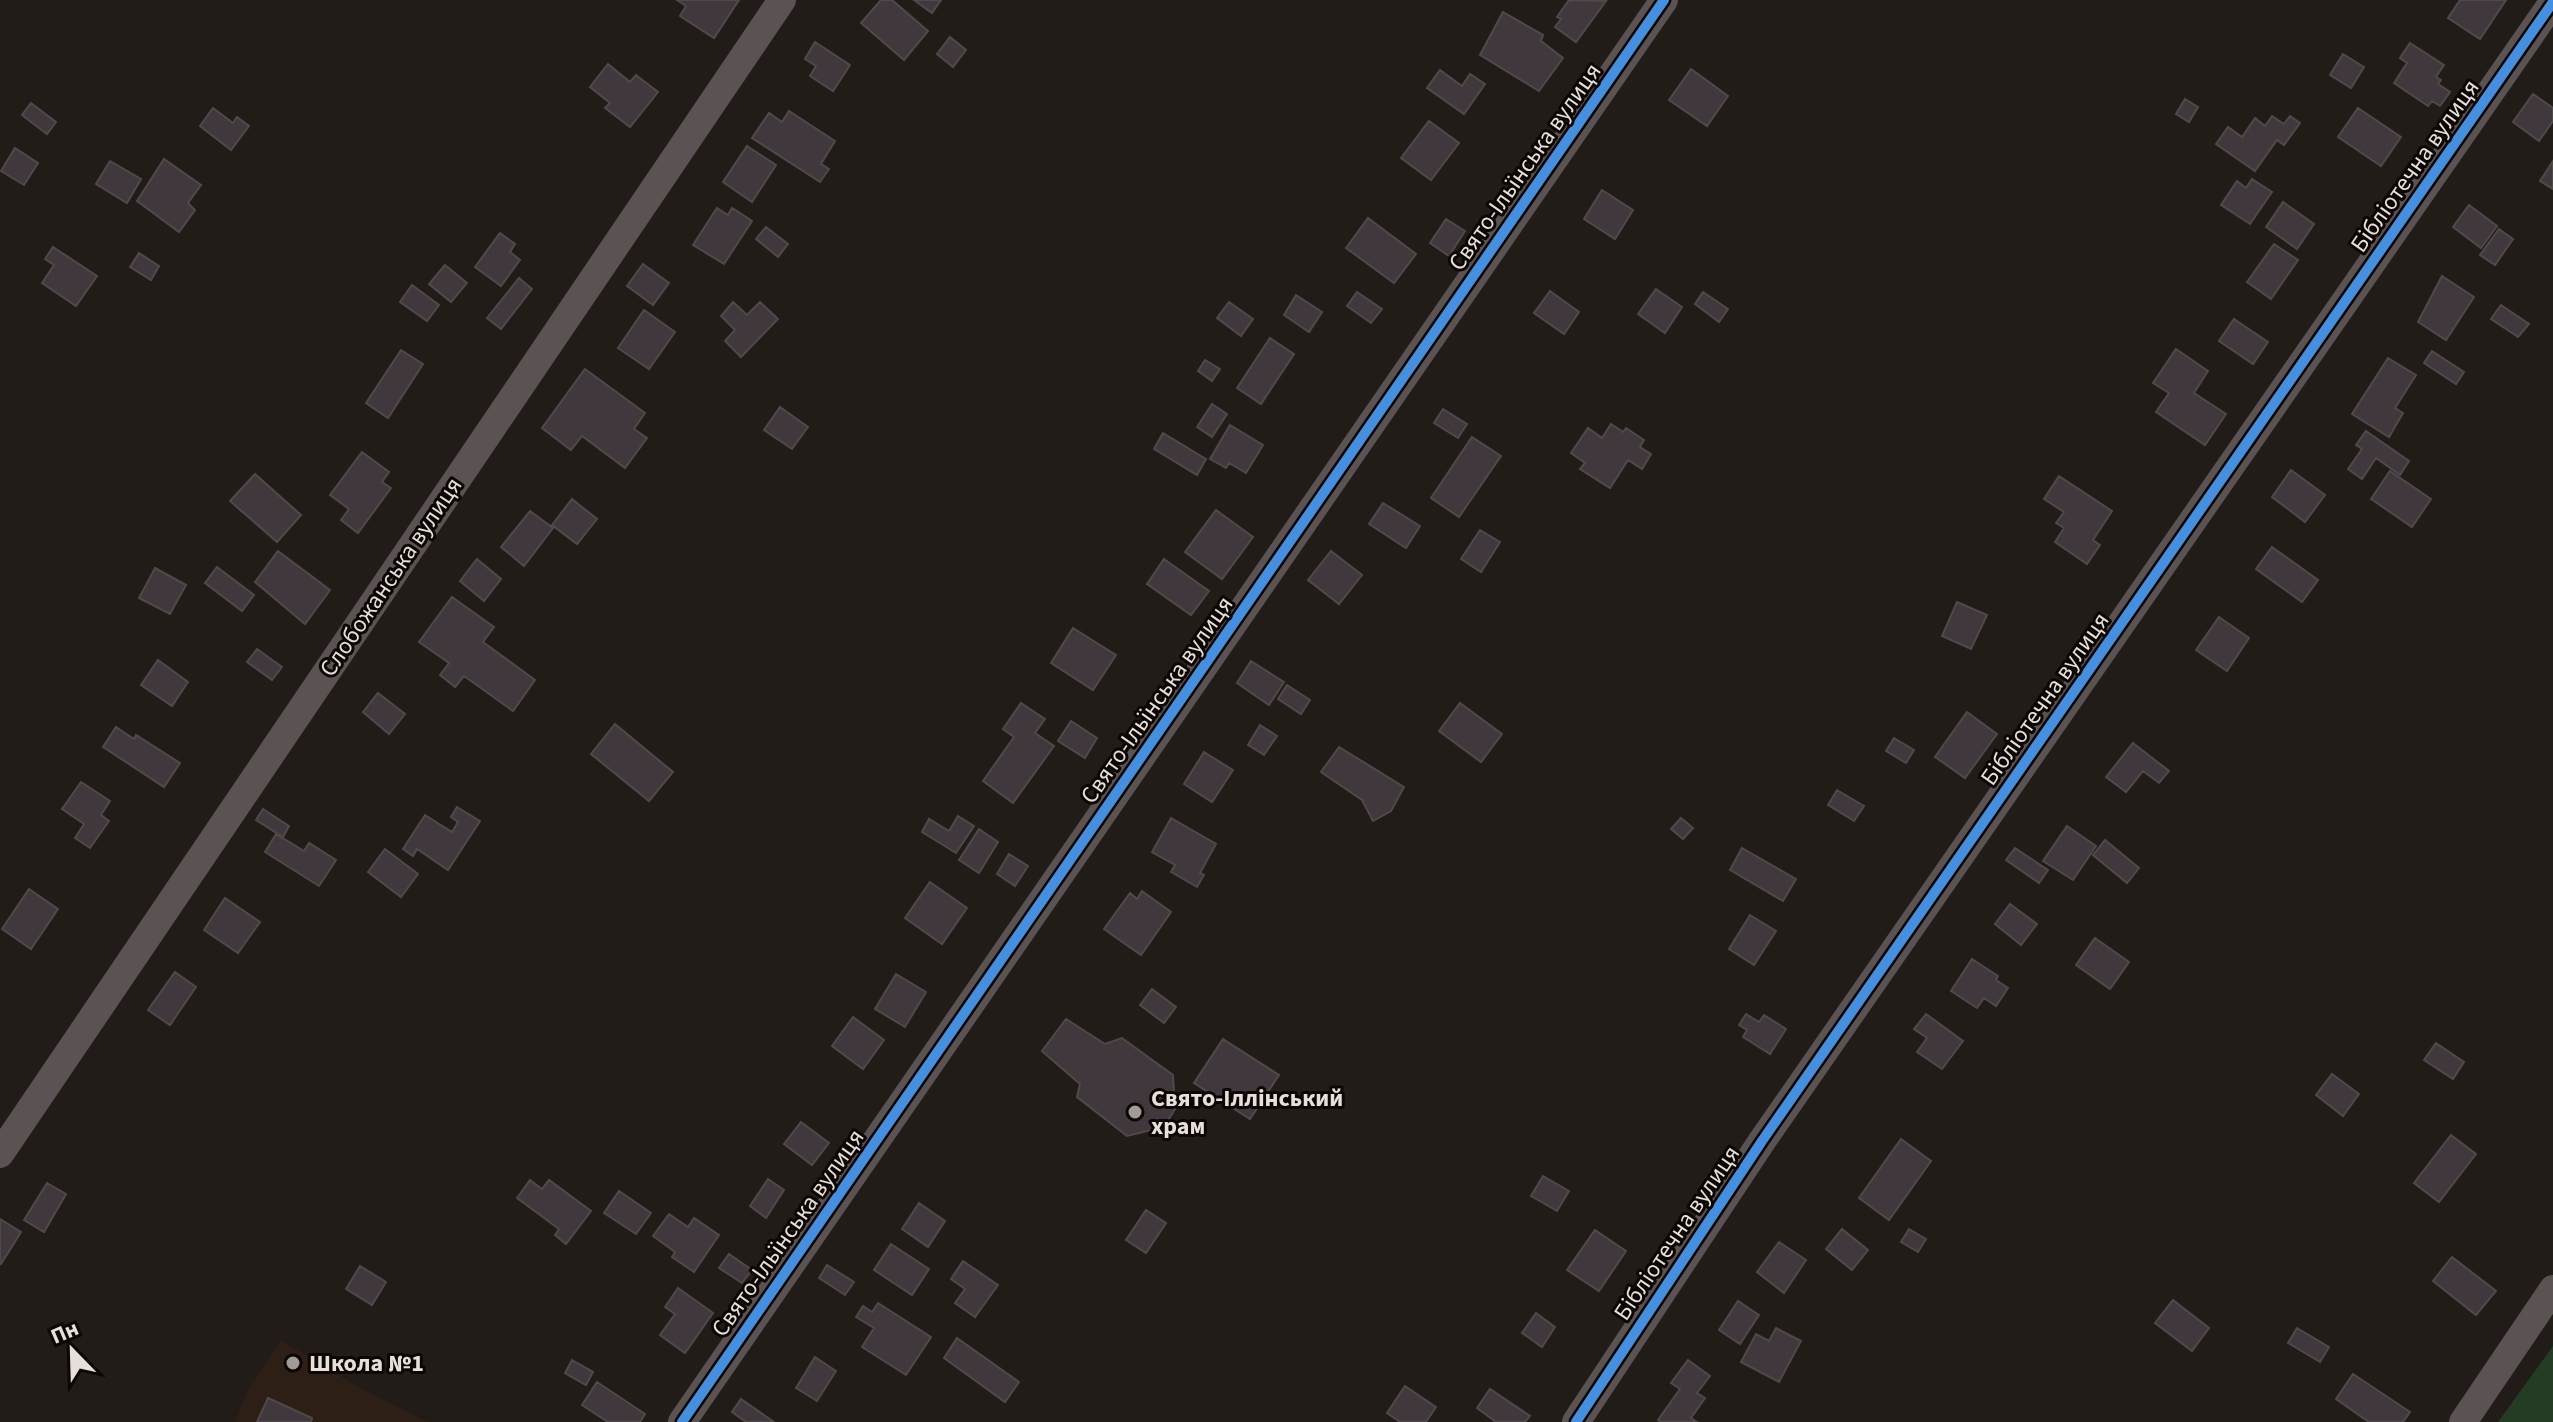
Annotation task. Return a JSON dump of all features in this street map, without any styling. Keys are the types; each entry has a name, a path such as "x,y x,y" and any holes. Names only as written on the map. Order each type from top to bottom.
{"street":[{"name":"Слобожанська вулиця","path":"0,1154 782,0"},
{"name":"Свято-Ільїнська вулиця","path":"682,1422 1664,0"},
{"name":"Бібліотечна вулиця","path":"1576,1422 1762,1141 2553,2"},
{"path":"2463,1422 2553,1289"}],"shaded area":[{"name":"Школа №1","path":"281,1340 358,1387 427,1422 235,1422 249,1387"}],"green space":[{"path":"2553,1346 2553,1422 2498,1422"}],"building":[{"path":"677,0 739,0 714,38 680,16 686,6"},
{"path":"881,0 892,0 928,31 904,60 861,23"},
{"path":"914,0 941,0 932,13"},
{"path":"1569,0 1606,1 1576,42 1555,27 1561,19 1557,17"},
{"path":"2460,0 2506,0 2480,39 2448,18"},
{"path":"1503,12 1543,35 1541,41 1563,58 1539,91 1480,55"},
{"path":"950,37 966,50 953,67 937,54"},
{"path":"815,42 850,65 833,91 810,76 816,66 805,59"},
{"path":"2410,43 2444,65 2436,77 2441,80 2438,84 2450,92 2440,106 2432,101 2428,106 2394,83 2407,63 2400,58"},
{"path":"2343,54 2364,67 2351,88 2330,75"},
{"path":"608,64 630,82 636,75 658,92 630,127 605,108 610,103 590,87"},
{"path":"1691,69 1728,96 1707,126 1669,100"},
{"path":"1440,70 1462,86 1470,74 1485,84 1464,114 1427,88"},
{"path":"2533,94 2553,108 2553,121 2539,141 2513,122"},
{"path":"2185,99 2198,107 2189,122 2176,114"},
{"path":"31,103 56,122 47,134 22,115"},
{"path":"213,108 233,123 237,117 249,126 231,150 200,126"},
{"path":"2358,108 2401,137 2381,166 2338,137"},
{"path":"789,111 835,141 821,164 829,169 820,182 752,138 769,113 782,122"},
{"path":"2272,116 2284,124 2290,116 2300,123 2284,145 2277,140 2255,171 2216,144 2228,127 2242,137 2255,118 2265,126"},
{"path":"1429,121 1459,143 1431,180 1401,158"},
{"path":"747,146 776,165 752,202 723,182"},
{"path":"15,148 38,163 24,185 1,171"},
{"path":"164,159 201,185 188,203 195,210 179,232 137,201"},
{"path":"110,161 141,179 127,203 96,184"},
{"path":"2553,161 2553,189 2540,181"},
{"path":"2252,179 2272,192 2250,224 2221,205 2237,181 2246,188"},
{"path":"1602,190 1633,210 1615,239 1584,219"},
{"path":"2283,202 2314,224 2297,249 2266,227"},
{"path":"2469,205 2497,226 2481,248 2453,227"},
{"path":"717,208 728,215 732,208 752,221 724,264 693,245"},
{"path":"1368,218 1416,254 1394,283 1346,248"},
{"path":"1446,219 1465,231 1449,256 1430,243"},
{"path":"766,227 788,244 778,257 756,239"},
{"path":"2499,229 2513,239 2495,265 2480,255"},
{"path":"500,233 515,244 510,252 520,260 501,286 475,267"},
{"path":"2274,244 2298,260 2271,299 2247,282"},
{"path":"53,247 97,276 76,306 42,283 54,265 45,259"},
{"path":"139,253 159,266 151,280 130,267"},
{"path":"643,264 669,283 653,305 627,286"},
{"path":"445,265 467,283 451,302 429,284"},
{"path":"2442,276 2474,297 2446,340 2418,322"},
{"path":"519,278 532,289 501,329 487,318"},
{"path":"412,285 439,305 427,321 400,302"},
{"path":"1656,289 1682,307 1665,333 1638,314"},
{"path":"1550,291 1579,312 1564,334 1534,313"},
{"path":"1357,292 1382,309 1371,323 1347,306"},
{"path":"1703,292 1728,309 1719,322 1695,304"},
{"path":"1296,295 1322,312 1309,332 1284,315"},
{"path":"733,302 747,315 760,302 778,319 741,357 725,341 735,330 721,316"},
{"path":"1229,302 1253,319 1241,336 1217,318"},
{"path":"2501,305 2529,324 2518,337 2491,319"},
{"path":"644,310 675,332 649,369 618,348"},
{"path":"2234,319 2268,342 2253,364 2219,341"},
{"path":"1270,338 1294,354 1261,404 1237,388"},
{"path":"2176,349 2208,371 2194,393 2226,414 2205,445 2156,412 2169,393 2153,383"},
{"path":"401,350 423,364 388,418 366,403"},
{"path":"2432,351 2464,372 2456,384 2424,363"},
{"path":"2388,358 2416,375 2395,408 2403,413 2389,437 2352,414"},
{"path":"1205,360 1220,369 1212,381 1198,371"},
{"path":"585,369 645,413 634,429 647,438 625,468 582,436 571,450 542,428"},
{"path":"1212,404 1227,414 1212,437 1197,427"},
{"path":"780,407 808,427 792,449 764,430"},
{"path":"1443,409 1467,424 1458,438 1434,423"},
{"path":"1611,424 1623,432 1626,428 1644,440 1640,447 1651,454 1642,469 1628,460 1610,488 1580,469 1585,463 1571,453 1588,428 1602,438"},
{"path":"1230,425 1263,445 1246,473 1229,463 1226,468 1210,459"},
{"path":"2366,431 2409,461 2400,475 2376,458 2362,479 2348,469 2362,449 2356,445"},
{"path":"1163,433 1206,459 1197,475 1154,449"},
{"path":"1472,437 1501,456 1459,517 1431,498"},
{"path":"362,452 389,472 382,482 391,488 358,533 341,520 349,509 330,495"},
{"path":"2291,470 2325,495 2305,522 2272,497"},
{"path":"2390,471 2431,499 2412,527 2371,499"},
{"path":"255,474 301,515 277,542 230,501"},
{"path":"2059,476 2112,511 2093,540 2100,545 2087,564 2055,542 2064,528 2056,523 2064,512 2044,499"},
{"path":"572,499 597,519 577,544 552,525"},
{"path":"1383,503 1420,526 1406,548 1369,524"},
{"path":"1216,510 1253,537 1222,579 1185,552"},
{"path":"530,511 553,528 524,566 501,547"},
{"path":"1480,530 1500,542 1481,572 1461,559"},
{"path":"2272,547 2318,580 2302,602 2256,569"},
{"path":"278,551 330,590 305,624 255,582"},
{"path":"1331,551 1362,575 1339,604 1308,580"},
{"path":"477,559 501,579 484,601 460,581"},
{"path":"1164,559 1209,591 1191,615 1147,584"},
{"path":"217,567 254,595 242,611 205,583"},
{"path":"155,568 186,585 170,614 139,598"},
{"path":"452,597 494,627 483,642 535,680 513,711 464,676 455,687 440,675 449,663 419,642"},
{"path":"1957,602 1987,615 1971,649 1942,636"},
{"path":"2219,617 2249,638 2227,671 2196,650"},
{"path":"1073,628 1116,655 1093,690 1051,663"},
{"path":"257,649 282,667 272,680 247,662"},
{"path":"158,660 188,682 172,706 141,685"},
{"path":"1251,661 1284,682 1269,705 1237,683"},
{"path":"1287,685 1310,700 1301,714 1278,699"},
{"path":"378,693 405,714 389,734 363,712"},
{"path":"1021,703 1045,719 1035,733 1054,746 1013,803 983,781 1014,737 1003,729"},
{"path":"1460,703 1502,734 1481,762 1439,731"},
{"path":"1967,712 1997,734 1965,778 1935,757"},
{"path":"1071,721 1097,738 1085,758 1058,741"},
{"path":"615,724 673,772 649,801 591,754"},
{"path":"1260,725 1277,736 1264,755 1248,745"},
{"path":"116,727 134,739 136,735 180,763 164,787 103,747"},
{"path":"1894,738 1914,750 1906,763 1886,751"},
{"path":"2133,743 2169,771 2159,783 2143,771 2126,792 2106,777"},
{"path":"1339,747 1404,787 1391,811 1373,821 1362,800 1321,772"},
{"path":"1204,752 1233,770 1212,802 1184,784"},
{"path":"81,782 110,801 101,815 109,821 90,848 75,838 84,824 62,809"},
{"path":"1837,790 1864,806 1854,821 1828,805"},
{"path":"457,807 480,821 448,870 417,849 413,856 403,849 425,815 452,832 458,822 451,817"},
{"path":"263,809 289,826 283,837 256,820"},
{"path":"958,816 974,826 956,853 922,832 929,819 949,831"},
{"path":"1171,818 1216,844 1200,873 1204,875 1197,887 1171,872 1175,865 1152,852"},
{"path":"1681,818 1693,828 1683,839 1671,829"},
{"path":"2067,826 2096,846 2073,880 2043,861"},
{"path":"979,829 998,842 979,873 959,860"},
{"path":"276,834 304,851 309,843 336,860 319,886 265,852"},
{"path":"2105,840 2139,868 2127,883 2093,855"},
{"path":"1742,848 1796,879 1783,901 1730,870"},
{"path":"2015,848 2048,870 2039,883 2006,860"},
{"path":"385,849 418,874 401,897 368,872"},
{"path":"1009,854 1028,866 1015,886 997,874"},
{"path":"930,882 967,908 942,944 905,918"},
{"path":"29,889 58,909 31,949 2,929"},
{"path":"1142,891 1171,912 1141,955 1104,929 1130,893 1137,899"},
{"path":"225,898 260,922 238,953 204,930"},
{"path":"2010,904 2037,924 2021,945 1995,924"},
{"path":"1750,915 1776,931 1754,965 1729,949"},
{"path":"2095,938 2129,962 2110,989 2076,965"},
{"path":"1972,959 1998,976 1996,980 2008,988 1996,1006 1984,998 1977,1008 1951,991"},
{"path":"175,972 196,987 170,1025 148,1010"},
{"path":"896,974 926,992 905,1027 875,1009"},
{"path":"1152,989 1176,1007 1164,1023 1140,1005"},
{"path":"1746,1014 1759,1022 1764,1015 1786,1029 1770,1054 1743,1037 1747,1030 1739,1025"},
{"path":"1926,1014 1963,1041 1942,1069 1917,1052 1927,1038 1914,1029"},
{"path":"853,1017 884,1040 863,1069 832,1046"},
{"name":"Свято-Іллінський храм","path":"1066,1019 1105,1044 1122,1038 1173,1075 1175,1109 1164,1127 1127,1136 1077,1097 1080,1084 1042,1051"},
{"path":"1223,1039 1279,1075 1250,1119 1194,1083"},
{"path":"2436,1043 2464,1062 2453,1079 2424,1060"},
{"path":"2332,1074 2359,1094 2343,1116 2316,1095"},
{"path":"801,1122 829,1143 812,1165 784,1144"},
{"path":"2451,1135 2476,1154 2439,1202 2414,1183"},
{"path":"1901,1139 1931,1161 1889,1220 1859,1198"},
{"path":"1543,1176 1569,1191 1557,1211 1531,1196"},
{"path":"768,1179 784,1190 766,1218 750,1206"},
{"path":"530,1180 542,1189 549,1180 591,1211 566,1244 555,1235 559,1229 517,1198"},
{"path":"47,1183 66,1194 44,1232 24,1220"},
{"path":"619,1191 651,1213 636,1234 604,1213"},
{"path":"919,1203 945,1221 928,1247 902,1229"},
{"path":"1146,1210 1166,1223 1146,1253 1126,1240"},
{"path":"669,1214 688,1227 694,1218 719,1235 694,1272 672,1257 675,1252 653,1236"},
{"path":"0,1219 21,1232 1,1264 0,1264"},
{"path":"1842,1229 1868,1250 1852,1270 1826,1249"},
{"path":"1909,1229 1926,1239 1918,1252 1901,1242"},
{"path":"1595,1230 1626,1251 1599,1291 1567,1270"},
{"path":"1779,1242 1806,1260 1784,1293 1757,1272"},
{"path":"891,1244 929,1269 912,1295 874,1270"},
{"path":"729,1254 752,1270 742,1283 719,1268"},
{"path":"2452,1257 2496,1291 2476,1315 2433,1281"},
{"path":"963,1261 998,1285 975,1317 955,1303 965,1289 951,1279"},
{"path":"827,1265 854,1282 845,1295 819,1278"},
{"path":"360,1266 386,1282 372,1305 346,1289"},
{"path":"678,1288 713,1313 685,1353 660,1335 675,1314 665,1307"},
{"path":"2173,1300 2209,1328 2192,1351 2155,1323"},
{"path":"1738,1301 1759,1315 1740,1344 1719,1330"},
{"path":"878,1303 931,1337 906,1375 862,1347 874,1328 856,1317 863,1306 872,1312"},
{"path":"1536,1313 1555,1327 1542,1347 1522,1333"},
{"path":"1776,1328 1801,1341 1779,1382 1741,1362 1756,1334 1769,1341"},
{"path":"2297,1328 2329,1347 2320,1362 2288,1343"},
{"path":"957,1338 1019,1382 1005,1402 944,1358"},
{"path":"815,1357 836,1371 817,1401 796,1388"},
{"path":"572,1360 593,1372 586,1385 565,1373"},
{"path":"1688,1360 1710,1376 1697,1393 1705,1398 1691,1418 1697,1422 1661,1422 1658,1420 1680,1389 1671,1383"},
{"path":"2353,1374 2410,1412 2403,1422 2369,1422 2336,1399"},
{"path":"597,1382 645,1414 640,1422 608,1422 582,1405"},
{"path":"1405,1386 1436,1407 1426,1422 1400,1422 1387,1413"},
{"path":"1490,1389 1530,1416 1525,1422 1496,1422 1477,1408"},
{"path":"268,1398 312,1418 311,1422 257,1422"},
{"path":"741,1399 774,1422 746,1422 732,1412"}],"cycle path":[{"path":"682,1422 1664,0"},
{"path":"1576,1422 1762,1141 2553,2"}],"place":[{"name":"Свято-Іллінський храм","path":"1135,1112"},
{"name":"Школа №1","path":"293,1363"}]}
